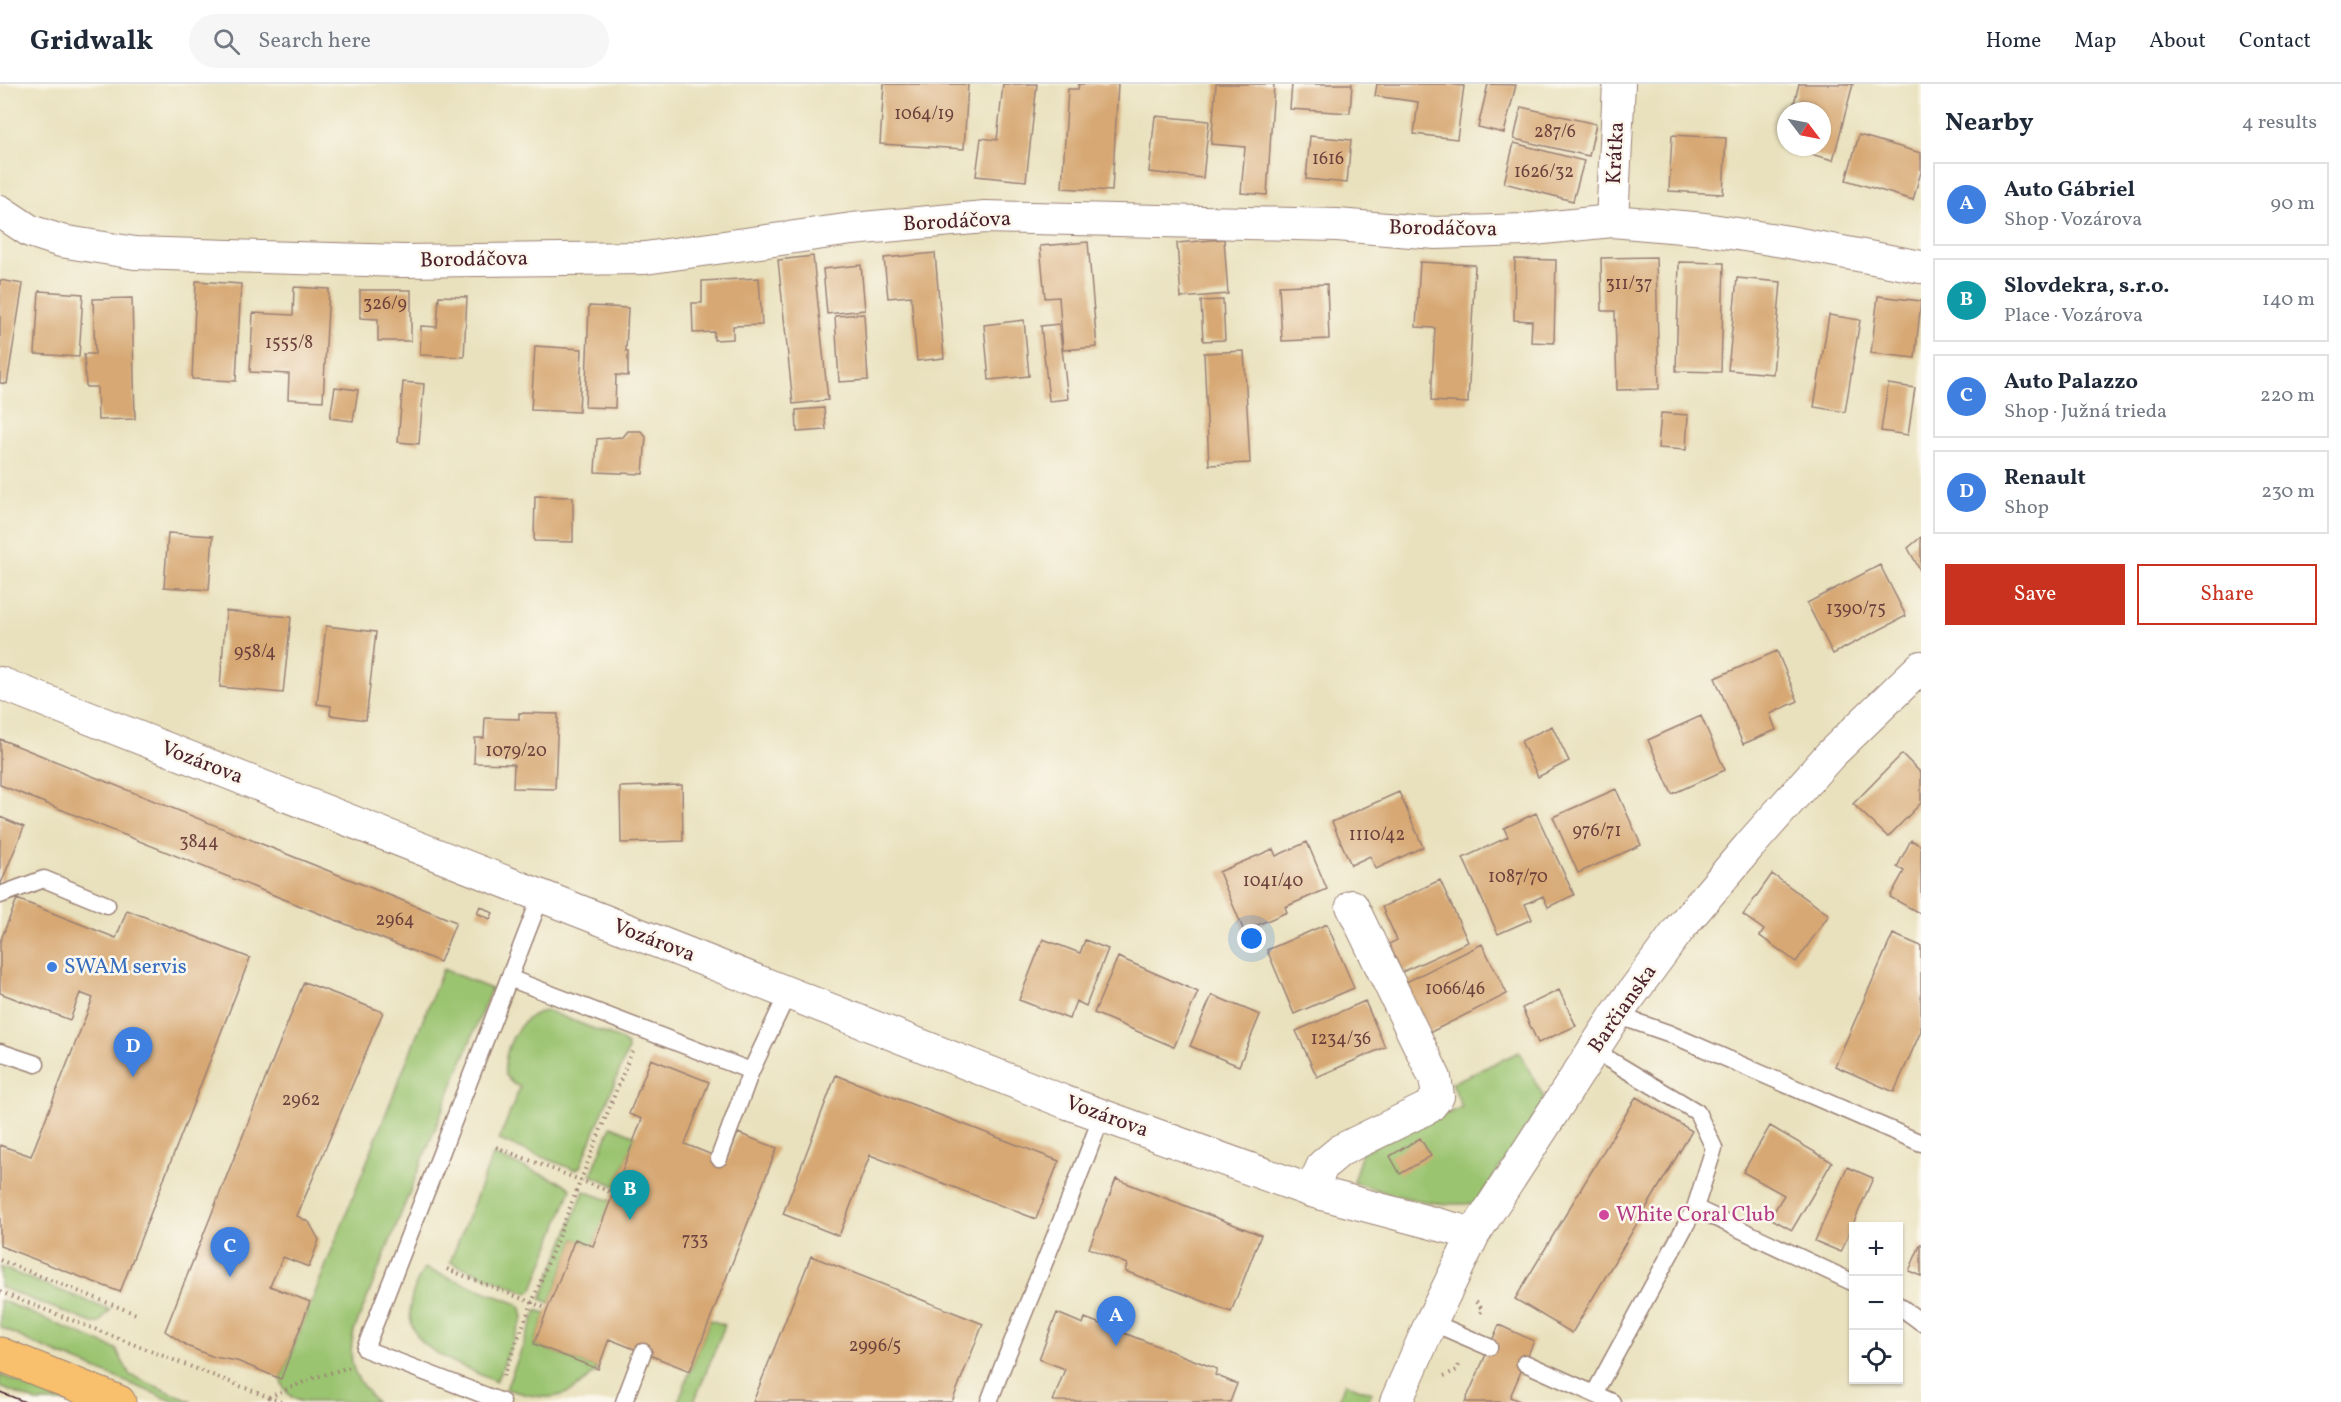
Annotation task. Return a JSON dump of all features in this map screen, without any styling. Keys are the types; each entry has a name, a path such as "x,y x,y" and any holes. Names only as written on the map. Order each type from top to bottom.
{"main road":[{"path":"0,1354 119,1402"}],"street":[{"name":"Krátka","path":"1612,222 1619,84"},
{"name":"Borodáčova","path":"0,211 30,231 61,242 135,253 403,261 645,258 852,229 985,217 1337,225 1436,233 1524,230 1612,222 1705,229 1921,267"},
{"name":"Barčianska","path":"1396,1402 1431,1322 1474,1234 1616,1015 1680,928 1750,845 1830,755 1921,667"},
{"name":"Vozárova","path":"0,683 1102,1115 1311,1191 1474,1234"},
{"path":"1311,1191 1323,1165 1341,1150 1429,1107 1438,1096 1435,1078 1352,906"}],"lane":[{"path":"0,895 44,879 107,905"},
{"path":"498,1401 365,1349 541,896"},
{"path":"509,978 751,1071"},
{"path":"718,1158 751,1071 788,993"},
{"path":"1616,1015 1668,1033 1921,1143"},
{"path":"1593,1050 1697,1112 1714,1148 1695,1208 1594,1394"},
{"path":"0,1052 36,1064"},
{"path":"989,1402 1072,1197 1102,1115"},
{"path":"1695,1208 1849,1281"},
{"path":"1903,1308 1921,1322"},
{"path":"1431,1322 1490,1347"},
{"path":"624,1402 643,1352"},
{"path":"1525,1363 1612,1402"}],"path":[{"path":"498,1401 531,1302 641,1029"},
{"path":"496,1147 614,1193"},
{"path":"0,1260 136,1314"},
{"path":"447,1269 548,1309"},
{"path":"0,1292 281,1402"},
{"path":"268,1397 313,1378 352,1366 377,1354"}],"green space":[{"path":"443,969 491,989 354,1331 351,1353 354,1370 376,1402 299,1401 286,1391 281,1379"},
{"path":"548,1011 620,1039 627,1045 628,1050 580,1167 575,1170 499,1140 520,1087 513,1084 505,1075 510,1044 521,1025 529,1018"},
{"path":"1519,1052 1545,1099 1476,1203 1429,1202 1398,1196 1353,1182 1362,1152 1462,1107 1452,1083"},
{"path":"611,1126 636,1136 616,1186 591,1175"},
{"path":"493,1155 563,1183 571,1189 533,1289 528,1293 450,1262"},
{"path":"584,1191 611,1201 593,1246 575,1239 550,1303 541,1299"},
{"path":"0,1267 110,1310 99,1323 92,1323 0,1287"},
{"path":"424,1268 517,1304 521,1308 523,1318 496,1382 438,1354 423,1343 414,1329 410,1313 413,1293"},
{"path":"0,1300 116,1349 130,1375 192,1402 175,1402 37,1345 0,1327"},
{"path":"537,1310 546,1314 534,1344 598,1369 576,1388 557,1396 535,1396 506,1389"},
{"path":"710,1320 725,1325 694,1402 678,1402"},
{"path":"0,1375 68,1402 37,1402 0,1387"},
{"path":"1345,1383 1372,1393 1366,1402 1338,1402"}],"building":[{"path":"884,84 968,84 964,149 880,144"},
{"path":"1003,84 1037,84 1026,181 976,176 981,138 997,140"},
{"path":"1079,84 1118,84 1112,191 1062,188 1068,89 1078,89"},
{"path":"1216,84 1274,84 1267,195 1241,193 1245,147 1211,144"},
{"path":"1292,84 1352,84 1350,113 1290,109"},
{"path":"1377,84 1464,86 1457,139 1414,134 1418,102 1375,96"},
{"path":"1488,84 1516,85 1504,133 1478,127"},
{"path":"1799,84 1853,84 1833,160 1818,156 1831,156 1831,102 1794,102"},
{"path":"1521,107 1596,124 1589,156 1514,139"},
{"path":"1155,116 1209,121 1203,178 1149,172"},
{"path":"1672,135 1726,138 1723,194 1669,191"},
{"path":"1859,135 1921,153 1921,172 1913,200 1846,180"},
{"path":"1310,136 1351,140 1347,183 1306,179"},
{"path":"1514,143 1584,161 1573,201 1504,183"},
{"path":"1224,239 1228,294 1181,298 1177,243"},
{"path":"1088,242 1097,347 1063,350 1059,297 1045,298 1040,246"},
{"path":"935,253 944,358 917,361 911,296 888,298 884,258"},
{"path":"813,256 828,400 793,404 778,260"},
{"path":"1656,257 1659,389 1617,390 1615,311 1602,311 1601,258"},
{"path":"1515,259 1556,260 1554,343 1531,342 1532,321 1514,320"},
{"path":"1420,262 1475,265 1468,403 1431,401 1435,328 1416,327"},
{"path":"1679,262 1724,263 1721,372 1676,371"},
{"path":"861,265 865,310 827,314 823,269"},
{"path":"759,278 762,325 733,326 733,339 714,340 714,332 693,333 692,303 702,303 702,281"},
{"path":"1737,278 1781,282 1773,374 1728,370"},
{"path":"0,280 23,284 7,384 0,383"},
{"path":"196,281 241,284 236,381 192,379"},
{"path":"1327,284 1329,339 1282,341 1279,286"},
{"path":"294,287 329,289 323,401 288,399 289,374 250,372 253,313 293,315"},
{"path":"360,290 411,290 411,341 378,341 378,319 360,318"},
{"path":"39,291 83,294 79,357 35,354"},
{"path":"439,296 467,297 464,357 420,355 421,326 437,327"},
{"path":"1878,296 1921,301 1915,358 1871,353"},
{"path":"132,298 135,419 98,420 97,387 86,387 84,354 95,354 93,299"},
{"path":"1223,300 1225,340 1203,341 1201,301"},
{"path":"589,306 628,308 626,351 628,351 628,376 616,375 615,408 585,407"},
{"path":"864,314 868,380 839,382 835,316"},
{"path":"1829,315 1860,320 1845,412 1814,407"},
{"path":"1024,320 1029,376 989,380 984,325"},
{"path":"1059,324 1068,399 1049,401 1041,326"},
{"path":"535,346 582,349 579,412 531,410"},
{"path":"1244,351 1250,463 1209,465 1204,353"},
{"path":"403,382 424,384 419,444 398,442"},
{"path":"1888,384 1915,388 1908,435 1881,431"},
{"path":"335,387 358,390 353,421 330,418"},
{"path":"824,408 826,430 797,432 796,410"},
{"path":"1661,413 1688,415 1686,450 1658,448"},
{"path":"628,431 641,431 646,437 643,474 595,472 597,439 623,437"},
{"path":"535,496 573,497 573,542 534,541"},
{"path":"168,533 213,536 209,590 164,587"},
{"path":"1921,537 1921,572 1908,548"},
{"path":"1880,565 1906,616 1833,654 1807,603"},
{"path":"226,611 291,617 283,693 220,687"},
{"path":"326,626 376,632 366,720 330,715 331,706 317,704"},
{"path":"1777,651 1798,701 1770,714 1776,730 1743,744 1715,678"},
{"path":"519,713 558,714 555,789 513,788 514,764 474,763 475,738 484,738 485,718 519,719"},
{"path":"1701,716 1725,770 1672,794 1648,740"},
{"path":"1552,726 1569,761 1538,777 1521,741"},
{"path":"0,739 456,922 440,962 0,785"},
{"path":"1902,754 1921,773 1921,803 1888,837 1853,804"},
{"path":"682,785 683,841 621,843 620,787"},
{"path":"1616,789 1641,845 1578,873 1553,817"},
{"path":"1399,792 1423,847 1376,869 1370,856 1351,865 1332,822"},
{"path":"1536,813 1574,895 1548,907 1543,896 1525,904 1532,919 1498,934 1463,858 1508,837 1504,828"},
{"path":"0,817 24,827 0,886"},
{"path":"1911,840 1921,846 1921,914 1890,897 1904,871 1897,867"},
{"path":"1307,842 1327,889 1285,907 1287,912 1244,931 1219,872 1273,849 1276,856"},
{"path":"1772,874 1829,915 1796,962 1760,936 1764,930 1743,915"},
{"path":"1440,880 1468,942 1402,972 1389,944 1397,940 1382,907"},
{"path":"17,899 116,938 127,910 250,958 120,1292 0,1246 0,1145 31,1156 93,998 80,993 70,1020 0,993 0,942"},
{"path":"480,906 493,913 490,919 477,913"},
{"path":"1327,924 1354,988 1294,1014 1267,950"},
{"path":"1893,934 1921,946 1921,1031 1894,1092 1835,1066"},
{"path":"1043,939 1080,953 1085,940 1108,949 1086,1006 1076,1001 1069,1019 1019,1000"},
{"path":"1482,944 1507,994 1429,1033 1404,983"},
{"path":"1118,957 1198,992 1174,1047 1094,1013"},
{"path":"304,982 383,1012 297,1216 309,1222 319,1240 309,1267 283,1257 270,1286 310,1302 281,1379 237,1361 214,1357 189,1347 165,1331"},
{"path":"1559,990 1576,1026 1538,1043 1522,1008"},
{"path":"1212,995 1260,1015 1239,1066 1190,1046"},
{"path":"1365,1001 1385,1047 1317,1077 1296,1031"},
{"path":"651,1059 709,1082 685,1144 727,1161 738,1133 777,1148 690,1371 609,1339 598,1369 534,1344 575,1239 593,1246 642,1119 629,1114"},
{"path":"836,1075 1059,1161 1036,1219 870,1155 839,1236 783,1214"},
{"name":"White Coral Club","path":"1636,1097 1692,1131 1572,1333 1515,1299"},
{"path":"1770,1126 1832,1162 1792,1230 1770,1218 1784,1195 1743,1172"},
{"path":"1420,1138 1431,1156 1400,1174 1390,1156"},
{"path":"1847,1167 1873,1178 1854,1222 1849,1222 1849,1234 1841,1252 1815,1241"},
{"path":"1116,1179 1261,1235 1231,1312 1125,1271 1127,1264 1089,1248"},
{"path":"1921,1243 1921,1276 1909,1271"},
{"path":"811,1256 983,1324 952,1402 753,1402"},
{"path":"1057,1313 1083,1324 1085,1318 1217,1369 1215,1375 1237,1384 1230,1402 1053,1401 1065,1369 1039,1359"},
{"path":"1499,1325 1534,1341 1510,1397 1522,1402 1465,1402"}],"tram line":[{"path":"0,1392 25,1402"}],"place":[{"name":"SWAM servis","path":"52,967"},
{"name":"Renault","path":"133,1077"},
{"name":"White Coral Club","path":"1604,1215"},
{"name":"Slovdekra, s.r.o.","path":"630,1220"},
{"name":"Auto Palazzo","path":"230,1277"},
{"name":"Auto Gábriel","path":"1116,1346"}]}
